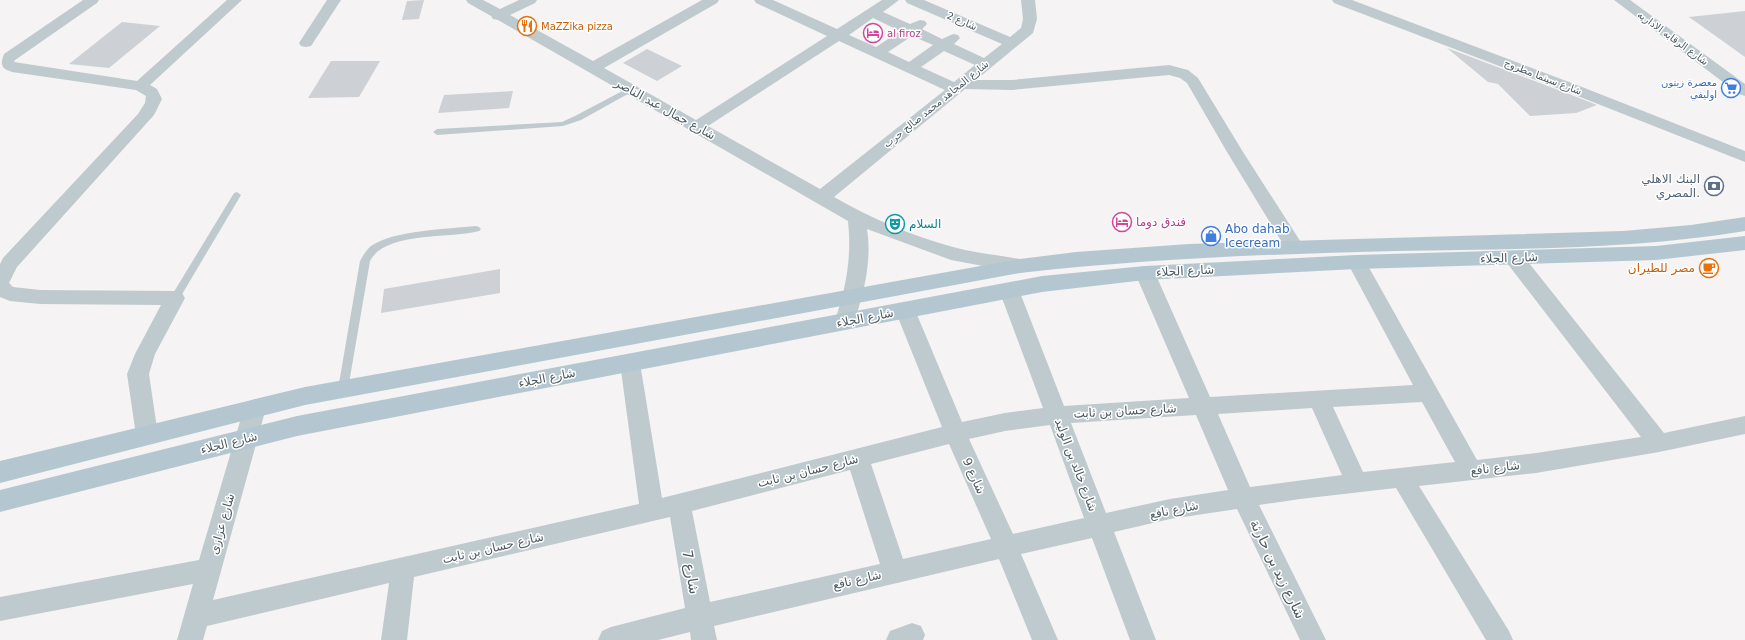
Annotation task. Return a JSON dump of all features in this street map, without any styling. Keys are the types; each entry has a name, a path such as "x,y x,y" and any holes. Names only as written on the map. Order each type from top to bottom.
{"main road":[{"name":"شارع الجلاء","path":"0,472 255,408 343,389 1020,266 1137,254 1295,247 1581,240 1674,234 1745,224"},
{"name":"شارع الجلاء","path":"0,501 247,438 347,416 844,323 1009,290 1076,279 1145,273 1356,262 1656,253 1745,243"}],"street":[{"path":"92,0 9,57 6,62 7,65 140,86 149,90 154,95 154,101 150,108 10,262 0,284 2,290 10,294 40,297 176,298 145,354 138,374 147,435"},
{"path":"140,86 235,0"},
{"path":"306,43 334,0"},
{"name":"شارع جمال عبد الناصر","path":"473,0 498,16 857,218 951,253 1020,266"},
{"path":"498,16 530,0"},
{"path":"592,68 712,0"},
{"path":"696,127 892,0"},
{"name":"شارع 2","path":"912,0 1012,43"},
{"name":"شارع المجاهد محمد صالح حرب","path":"821,198 1028,30 1030,25 1028,0"},
{"name":"شارع سينما مطروح","path":"1339,0 1576,90 1745,157"},
{"name":"شارع الرقابه الاداريه","path":"1621,0 1744,90"},
{"path":"772,2 838,35 910,68 958,86 1012,85 1169,70 1183,73 1189,76 1193,81 1235,152 1295,247"},
{"path":"877,53 938,11"},
{"path":"873,13 986,64"},
{"path":"910,68 971,25"},
{"path":"844,323 854,296 859,270 860,248 857,218"},
{"path":"1514,258 1659,443"},
{"path":"1356,262 1471,471"},
{"name":"شارع زيد بن حارثة","path":"1145,273 1243,497 1313,640"},
{"name":"شارع خالد بن الوليد","path":"1009,290 1143,640"},
{"name":"شارع 9","path":"905,310 955,433 1006,546 1045,640"},
{"path":"630,363 652,511"},
{"name":"شارع حسان بن ثابت","path":"197,616 652,511 955,433 1005,422 1056,415 1428,393"},
{"path":"1319,400 1356,483"},
{"name":"شارع عزازى","path":"190,640 208,570 255,408"},
{"name":"شارع نافع","path":"611,640 699,617 895,571 1170,510 1243,497 1536,463 1659,443 1745,425"},
{"path":"858,458 895,571"},
{"path":"1402,478 1500,640"},
{"name":"شارع 7","path":"679,504 704,640"},
{"path":"394,640 403,569"},
{"path":"0,609 208,570"}],"lane":[{"path":"437,132 563,124 578,118 631,90"},
{"path":"176,298 237,195"},
{"path":"343,389 365,261 369,253 382,244 398,239 476,229"}],"building":[{"path":"424,0 419,19 402,20 407,1"},
{"path":"1745,11 1745,57 1689,17"},
{"path":"122,22 160,26 109,68 69,64"},
{"path":"1447,48 1597,105 1576,113 1530,116 1498,84 1488,82"},
{"path":"647,49 682,66 657,81 623,63"},
{"path":"331,61 380,61 359,97 308,98"},
{"path":"513,91 509,108 438,113 444,95"},
{"path":"500,269 500,293 381,313 384,289"}],"place":[{"name":"MaZZika pizza","path":"527,26"},
{"name":"al firoz","path":"873,33"},
{"name":"معصرة زيتون اوليفي","path":"1731,88"},
{"name":"البنك الاهلي المصري.","path":"1714,186"},
{"name":"فندق دوما","path":"1122,222"},
{"name":"السلام","path":"895,224"},
{"name":"Abo dahab Icecream","path":"1211,236"},
{"name":"مصر للطيران","path":"1709,268"}]}
